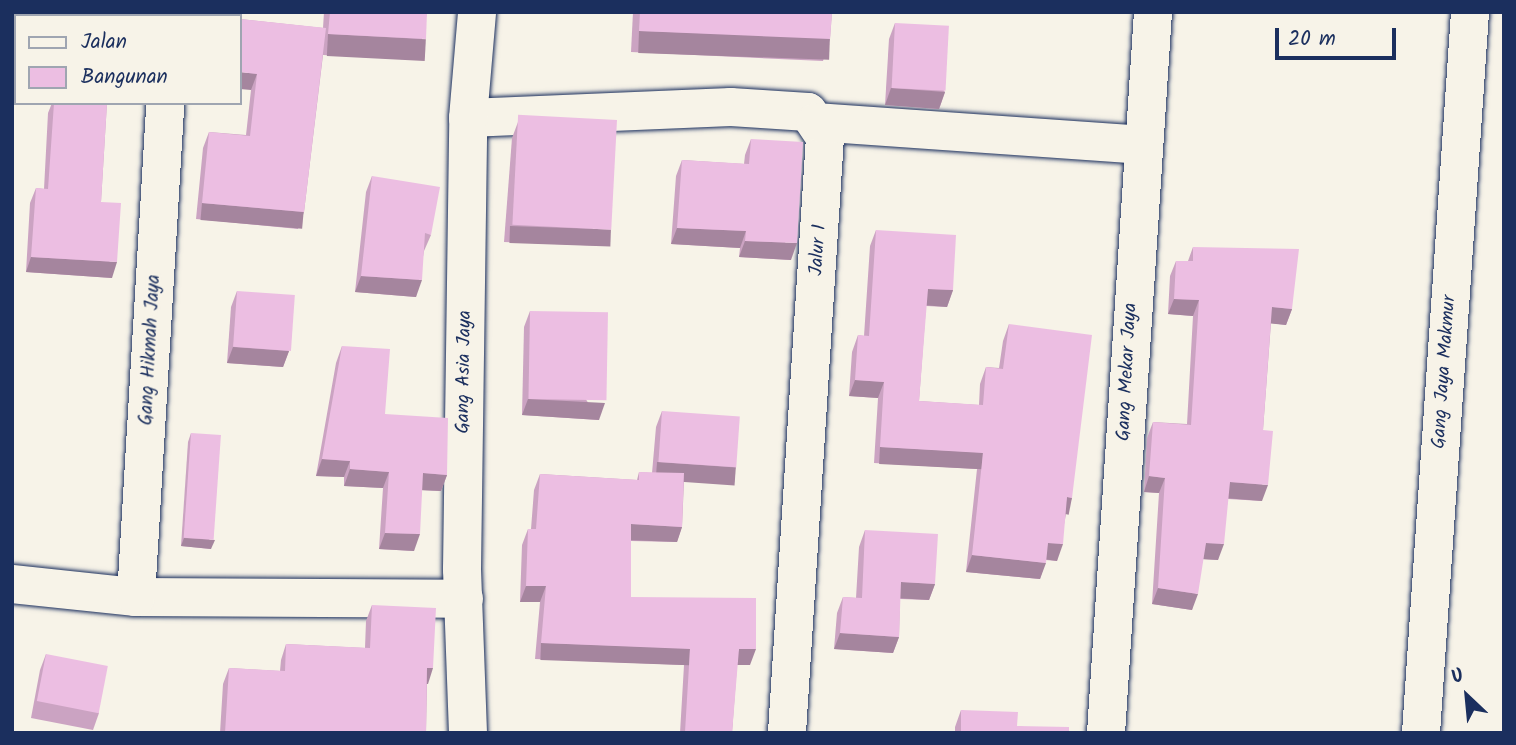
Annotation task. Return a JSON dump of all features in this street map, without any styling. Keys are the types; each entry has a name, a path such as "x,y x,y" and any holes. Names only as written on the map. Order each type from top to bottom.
{"street":[{"name":"Gang Asia Jaya","path":"468,733 464,599 468,118 477,12"},
{"name":"Gang Mekar Jaya","path":"1107,733 1153,12"},
{"name":"Gang Jaya Makmur","path":"1421,733 1470,12"},
{"name":"Gang Hikmah Jaya","path":"136,597 165,105"},
{"path":"468,118 731,107 808,112 816,122 1143,145"},
{"name":"Jalur 1","path":"787,733 825,155 816,122"},
{"path":"12,584 136,597 464,599"}],"building":[{"path":"330,12 427,12 426,39 328,34"},
{"path":"640,12 832,12 830,39 639,31"},
{"path":"242,19 326,28 304,212 202,203 209,132 250,136 257,74 242,72"},
{"path":"895,23 949,26 946,91 892,88"},
{"path":"54,105 107,105 101,202 121,203 117,262 31,257 36,188 48,189"},
{"path":"518,115 617,120 611,230 512,225"},
{"path":"751,139 803,142 797,243 745,241 746,231 677,228 682,160 749,164"},
{"path":"372,176 440,187 431,235 425,233 422,280 361,276"},
{"path":"876,230 956,235 953,290 928,289 919,401 983,405 986,367 1003,369 1009,324 1092,335 1072,498 1067,497 1063,544 1048,543 1046,563 972,555 983,453 880,447 884,382 855,380 858,335 869,336"},
{"path":"1193,247 1299,249 1292,309 1272,307 1263,430 1273,431 1268,485 1230,482 1224,544 1206,543 1198,594 1158,588 1165,478 1149,476 1153,422 1191,425 1199,300 1174,299 1176,261 1193,261"},
{"path":"237,291 295,295 291,351 233,347"},
{"path":"530,311 608,312 606,400 528,399"},
{"path":"342,346 390,349 385,414 448,418 447,475 423,473 420,534 385,533 389,472 350,469 350,461 322,459"},
{"path":"662,411 740,416 736,467 658,462"},
{"path":"191,433 221,435 214,540 184,538"},
{"path":"639,472 684,473 682,527 631,524 631,597 756,598 756,649 739,649 732,733 685,732 690,649 541,643 546,586 526,586 528,529 536,529 540,474 639,480"},
{"path":"865,530 938,534 935,584 901,582 899,637 840,633 843,597 862,598"},
{"path":"372,605 436,608 433,668 427,668 426,733 225,733 229,668 285,671 286,644 370,648"},
{"path":"46,654 108,666 99,713 37,701"},
{"path":"961,710 1018,712 1017,726 1069,727 1069,733 961,733"}]}
